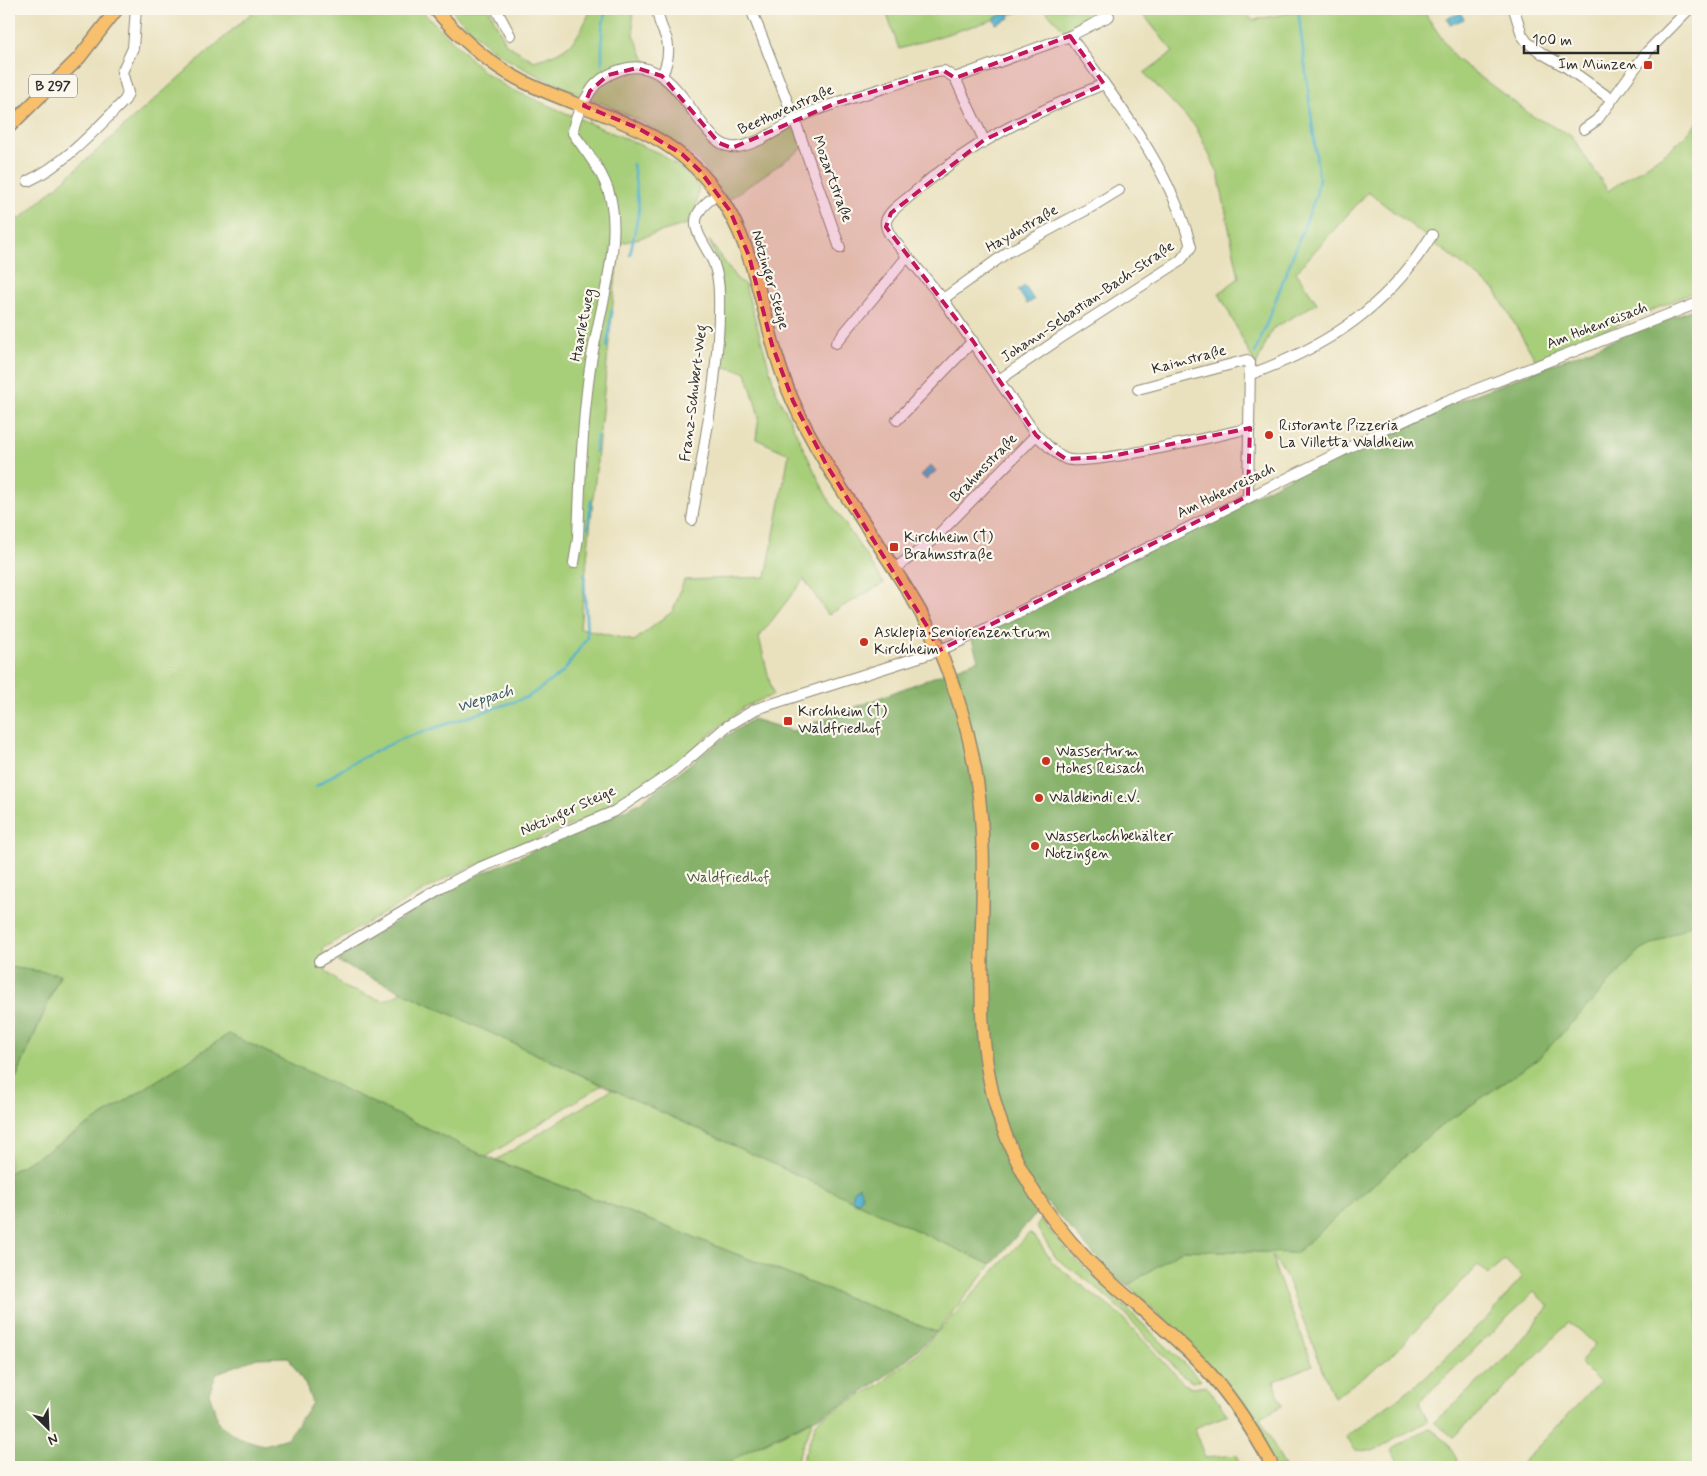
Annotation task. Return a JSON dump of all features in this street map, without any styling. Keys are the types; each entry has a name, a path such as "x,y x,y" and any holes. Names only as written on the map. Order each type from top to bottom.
{"main road":[{"name":"B 297","path":"9,127 79,58 117,9"},
{"name":"Notzinger Steige","path":"435,9 494,64 522,81 638,128 682,154 700,171 730,211 742,238 772,345 793,401 826,464 920,611 938,651 965,726 978,788 982,830 983,1029 994,1098 1011,1149 1026,1181 1068,1238 1101,1273 1202,1365 1234,1404 1272,1467"}],"street":[{"path":"28,181 40,175 69,153 125,100 128,93 122,72 133,48 136,9"},
{"path":"496,9 510,35"},
{"path":"658,9 659,22 668,49 668,59 662,76"},
{"name":"Mozartstraße","path":"751,9 840,248"},
{"path":"1514,9 1522,35 1527,42 1542,54 1566,67 1611,99"},
{"path":"1584,129 1597,120 1647,52 1686,10"},
{"path":"984,140 955,78 1070,36 1108,16"},
{"path":"1036,435 943,299 907,257 886,227 886,220 904,201 984,140 1020,121 1104,84 1070,36"},
{"name":"Beethovenstraße","path":"584,106 590,91 608,74 624,69 650,70 662,76 682,96 705,128 724,146 740,147 836,103 936,72 944,71 955,78"},
{"name":"Johann-Sebastian-Bach-Straße","path":"999,380 1059,338 1180,260 1191,247 1182,217 1155,163 1104,84"},
{"name":"Haarletweg","path":"574,563 578,538 588,375 610,258 613,222 608,188 600,171 573,133 574,122 584,106"},
{"name":"Haydnstraße","path":"943,299 1008,252 1088,209 1118,190"},
{"name":"Franz-Schubert-Weg","path":"692,520 716,358 719,294 714,264 697,231 695,222 698,213 718,194"},
{"path":"1248,496 1251,374 1306,351 1355,322 1405,274 1432,235"},
{"path":"836,343 907,257"},
{"name":"Am Hohenreisach","path":"938,651 1248,496 1444,402 1698,303"},
{"path":"897,420 973,341"},
{"name":"Kaimstraße","path":"1138,389 1246,360 1250,363 1251,374"},
{"name":"Brahmsstraße","path":"894,569 931,542 1036,435 1066,459 1079,460 1108,457 1250,428"},
{"name":"Notzinger Steige","path":"320,961 441,888 479,868 615,811 676,770 726,726 756,708 938,651"}],"highlighted area":[{"path":"1070,36 1104,84 984,140 891,213 886,227 973,341 1036,435 1054,451 1066,459 1107,457 1250,428 1248,496 938,651 930,631 826,464 793,401 772,345 749,256 730,211 700,171 682,154 638,128 584,106 590,91 608,75 637,68 662,76 719,143 732,148 836,103 936,72 944,71 955,78"}],"green space":[{"path":"256,9 420,9 485,73 508,88 661,154 699,186 694,222 619,244 580,628 634,641 673,611 684,580 766,577 789,454 756,439 759,416 746,372 721,366 723,318 721,286 715,255 709,240 736,278 745,285 776,391 827,497 884,583 828,615 804,579 759,637 773,695 744,707 630,800 448,877 323,948 326,971 345,988 384,1001 403,992 602,1085 486,1157 229,1034 54,1147 9,1173 9,1087 17,1076 60,975 9,967 9,208 19,220"},
{"path":"450,9 489,9 506,44 534,61 556,53 570,44 581,30 591,9 632,9 634,35 643,56 673,89 722,150 739,151 799,122 809,144 728,200 699,162 666,136 622,112 552,82 507,59 484,42"},
{"path":"885,9 1028,9 899,49"},
{"path":"1044,9 1107,9 1066,32"},
{"path":"1139,9 1240,9 1253,20 1300,11 1300,9 1422,9 1455,58 1534,117 1571,135 1608,191 1669,150 1698,121 1698,290 1536,361 1495,290 1368,192 1296,272 1317,303 1272,329 1256,366 1219,293 1239,278 1218,173 1196,127 1144,73 1173,52"},
{"name":"Waldfriedhof","path":"1698,307 1698,921 1638,952 1538,1059 1435,1130 1296,1253 1182,1250 1128,1285 1116,1279 1046,1202 991,1265 338,962 347,951 467,880 638,804 725,737 753,719 793,731 978,660 972,640 1375,434"},
{"path":"1698,921 1698,1467 1519,1467 1599,1382 1580,1363 1595,1344 1569,1322 1496,1397 1453,1437 1434,1422 1512,1352 1549,1306 1534,1292 1419,1402 1428,1421 1373,1451 1355,1450 1346,1437 1425,1378 1493,1312 1522,1277 1505,1260 1488,1274 1478,1265 1390,1357 1334,1398 1287,1279 1272,1255 1277,1274 1313,1365 1274,1381 1282,1406 1260,1418 1285,1467 1277,1467 1184,1339 1128,1285 1182,1250 1296,1253 1435,1130 1538,1059 1638,952"},
{"path":"9,967 60,974 17,1076 9,1087"},
{"path":"229,1034 487,1157 936,1332 878,1382 828,1411 755,1447 724,1467 9,1467 9,1173 54,1147","holes":["288,1357 306,1386 312,1403 287,1438 264,1445 239,1438 219,1424 209,1393 217,1373 257,1358"]},
{"path":"612,1089 991,1265 936,1332 496,1160"},
{"path":"1041,1220 1070,1254 1201,1380 1192,1382 1183,1376 1121,1310 1093,1285 1056,1258 1036,1226"},
{"path":"1029,1233 1036,1238 1053,1263 1120,1315 1184,1384 1193,1387 1206,1385 1228,1415 1194,1428 1205,1458 1237,1455 1240,1467 800,1467 816,1423 820,1418 879,1385 918,1353"},
{"path":"813,1420 794,1467 724,1467 741,1454"},
{"path":"1431,1429 1447,1442 1461,1467 1400,1467 1392,1449 1423,1431"}],"water":[{"path":"1008,12 1010,18 996,24 994,18"},
{"path":"1461,13 1464,19 1450,25 1447,18"},
{"path":"1025,286 1034,300 1027,304 1018,290"},
{"path":"931,465 936,471 926,480 921,475"},
{"path":"859,1186 862,1195 859,1202 852,1200 854,1190"}],"waterway":[{"name":"Weppach","path":"602,64 602,28 606,9"},
{"path":"1255,353 1316,196 1319,178 1298,9"},
{"name":"Weppach","path":"630,255 639,210 633,164"},
{"name":"Weppach","path":"607,347 612,310"},
{"name":"Weppach","path":"595,452 597,436"},
{"name":"Weppach","path":"588,528 591,500"},
{"name":"Weppach","path":"316,786 354,762 401,739 528,697 563,672 587,638 584,575"}],"place":[{"name":"Im Münzen","path":"1648,65"},
{"name":"Ristorante Pizzeria La Villetta Waldheim","path":"1269,435"},
{"name":"Kirchheim (T) Brahmsstraße","path":"894,547"},
{"name":"Asklepia Seniorenzentrum Kirchheim","path":"864,642"},
{"name":"Kirchheim (T) Waldfriedhof","path":"788,721"},
{"name":"Wasserturm Hohes Reisach","path":"1046,761"},
{"name":"Waldkindi e.V.","path":"1039,798"},
{"name":"Wasserhochbehälter Notzingen","path":"1035,846"}]}
